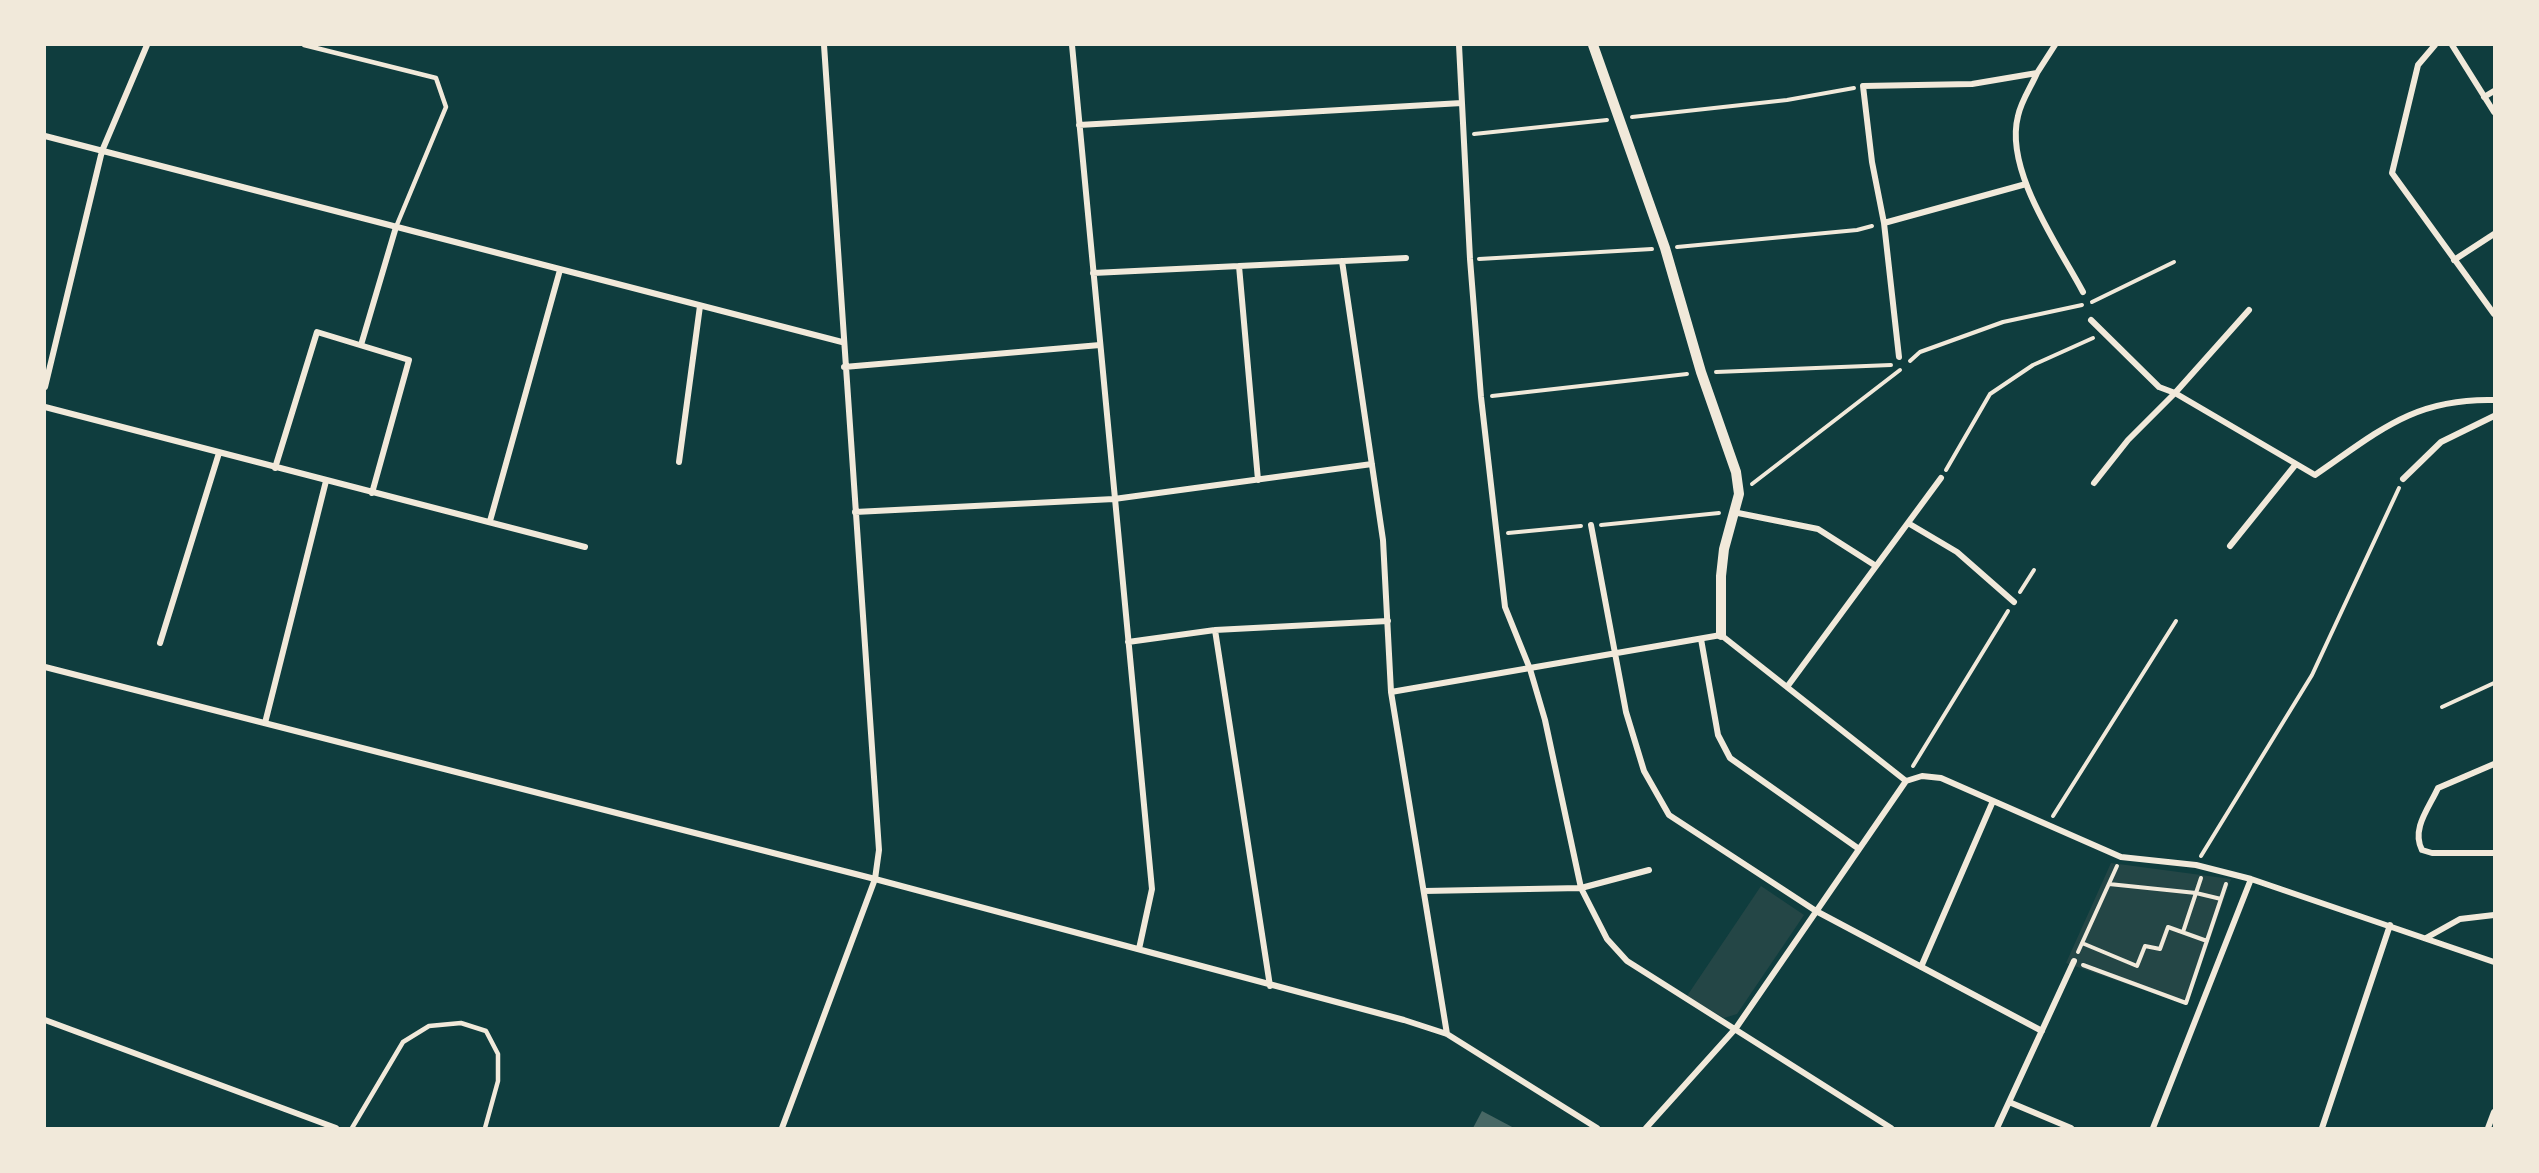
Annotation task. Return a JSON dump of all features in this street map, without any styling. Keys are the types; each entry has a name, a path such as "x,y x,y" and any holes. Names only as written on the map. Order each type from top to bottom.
{"street":[{"path":"45,387 102,151 147,45"},
{"path":"783,1128 875,879 879,850 842,342 824,45"},
{"path":"1072,45 1152,890 1139,949"},
{"path":"1459,45 1470,259 1495,534 1505,607 1530,669 1545,720 1581,888 1607,939 1627,961 1693,1005 1736,1028 1891,1128"},
{"path":"1593,45 1665,248 1701,372 1736,472 1739,494 1732,512 1721,576 1721,635"},
{"path":"2055,45 2037,73 2018,116 2016,149 2026,184 2083,292"},
{"path":"2435,45 2418,65 2392,173 2494,314"},
{"path":"2452,45 2494,112"},
{"path":"1899,357 1884,223 1872,162 1863,86 1972,84 2037,73"},
{"path":"2484,97 2494,91"},
{"path":"1079,124 1462,103"},
{"path":"45,136 842,342"},
{"path":"1884,223 2026,184"},
{"path":"361,345 396,227"},
{"path":"2454,260 2494,234"},
{"path":"1093,273 1406,258"},
{"path":"1342,261 1383,540 1390,692 1447,1034"},
{"path":"1239,266 1258,480"},
{"path":"490,521 560,270"},
{"path":"678,462 700,306"},
{"path":"2094,483 2128,440 2175,393 2249,310"},
{"path":"2091,320 2159,387 2175,393 2315,475 2407,414 2455,401 2494,400"},
{"path":"275,468 317,332 409,360 372,493"},
{"path":"844,367 1100,345"},
{"path":"45,407 326,482 490,521 585,547"},
{"path":"2403,479 2441,442 2494,416"},
{"path":"160,643 219,453"},
{"path":"855,512 1114,500 1372,464"},
{"path":"2230,546 2296,464"},
{"path":"1787,687 1941,478"},
{"path":"265,723 326,482"},
{"path":"1732,512 1818,529 1876,566"},
{"path":"1908,523 1957,552 2014,602"},
{"path":"1592,525 1626,712 1644,771 1669,815 1816,911 2042,1031"},
{"path":"1128,642 1215,630 1388,621"},
{"path":"1215,630 1270,986"},
{"path":"1390,692 1721,635 1906,781"},
{"path":"1701,639 1718,735 1730,758 1859,849"},
{"path":"45,667 875,879 1404,1020 1447,1034 1597,1128"},
{"path":"2494,764 2438,788 2418,830 2418,843 2422,850 2432,853 2494,853"},
{"path":"1646,1128 1736,1028 1906,781 1922,776 1941,778 2121,857 2196,865 2251,879 2494,962"},
{"path":"1921,967 1993,801"},
{"path":"1424,891 1581,888 1649,870"},
{"path":"2153,1128 2251,879"},
{"path":"2426,938 2460,919 2494,915"},
{"path":"2322,1128 2390,925"},
{"path":"1997,1128 2074,961"},
{"path":"45,1020 336,1128"},
{"path":"2009,1102 2071,1128"},
{"path":"2488,1128 2494,1112"}],"lane":[{"path":"304,45 436,78 446,107 396,227"},
{"path":"352,1128 404,1042 429,1026 461,1023 486,1031 498,1054 498,1080 484,1128"}],"path":[{"path":"1464,136 1787,100 1863,86"},
{"path":"1739,494 1920,352 2003,322 2091,303 2175,262"},
{"path":"1941,478 1990,394 2032,365 2104,333"},
{"path":"2196,865 2312,675 2403,479"},
{"path":"1495,534 1732,512"},
{"path":"1906,781 1917,758 2034,570"},
{"path":"2047,826 2176,621"},
{"path":"2442,708 2494,682"},
{"path":"2121,857 2074,961 2186,1003 2228,880"},
{"path":"2183,932 2202,877"},
{"path":"2109,884 2196,893 2221,899"},
{"path":"2082,943 2137,966 2145,946 2160,949 2168,927 2208,941"}],"shaded area":[{"path":"2111,863 2231,879 2187,1005 2066,963"},
{"path":"1761,886 1804,915 1737,1014 1724,1018 1687,996"}],"building":[{"path":"1482,1111 1514,1128 1473,1128"}]}
